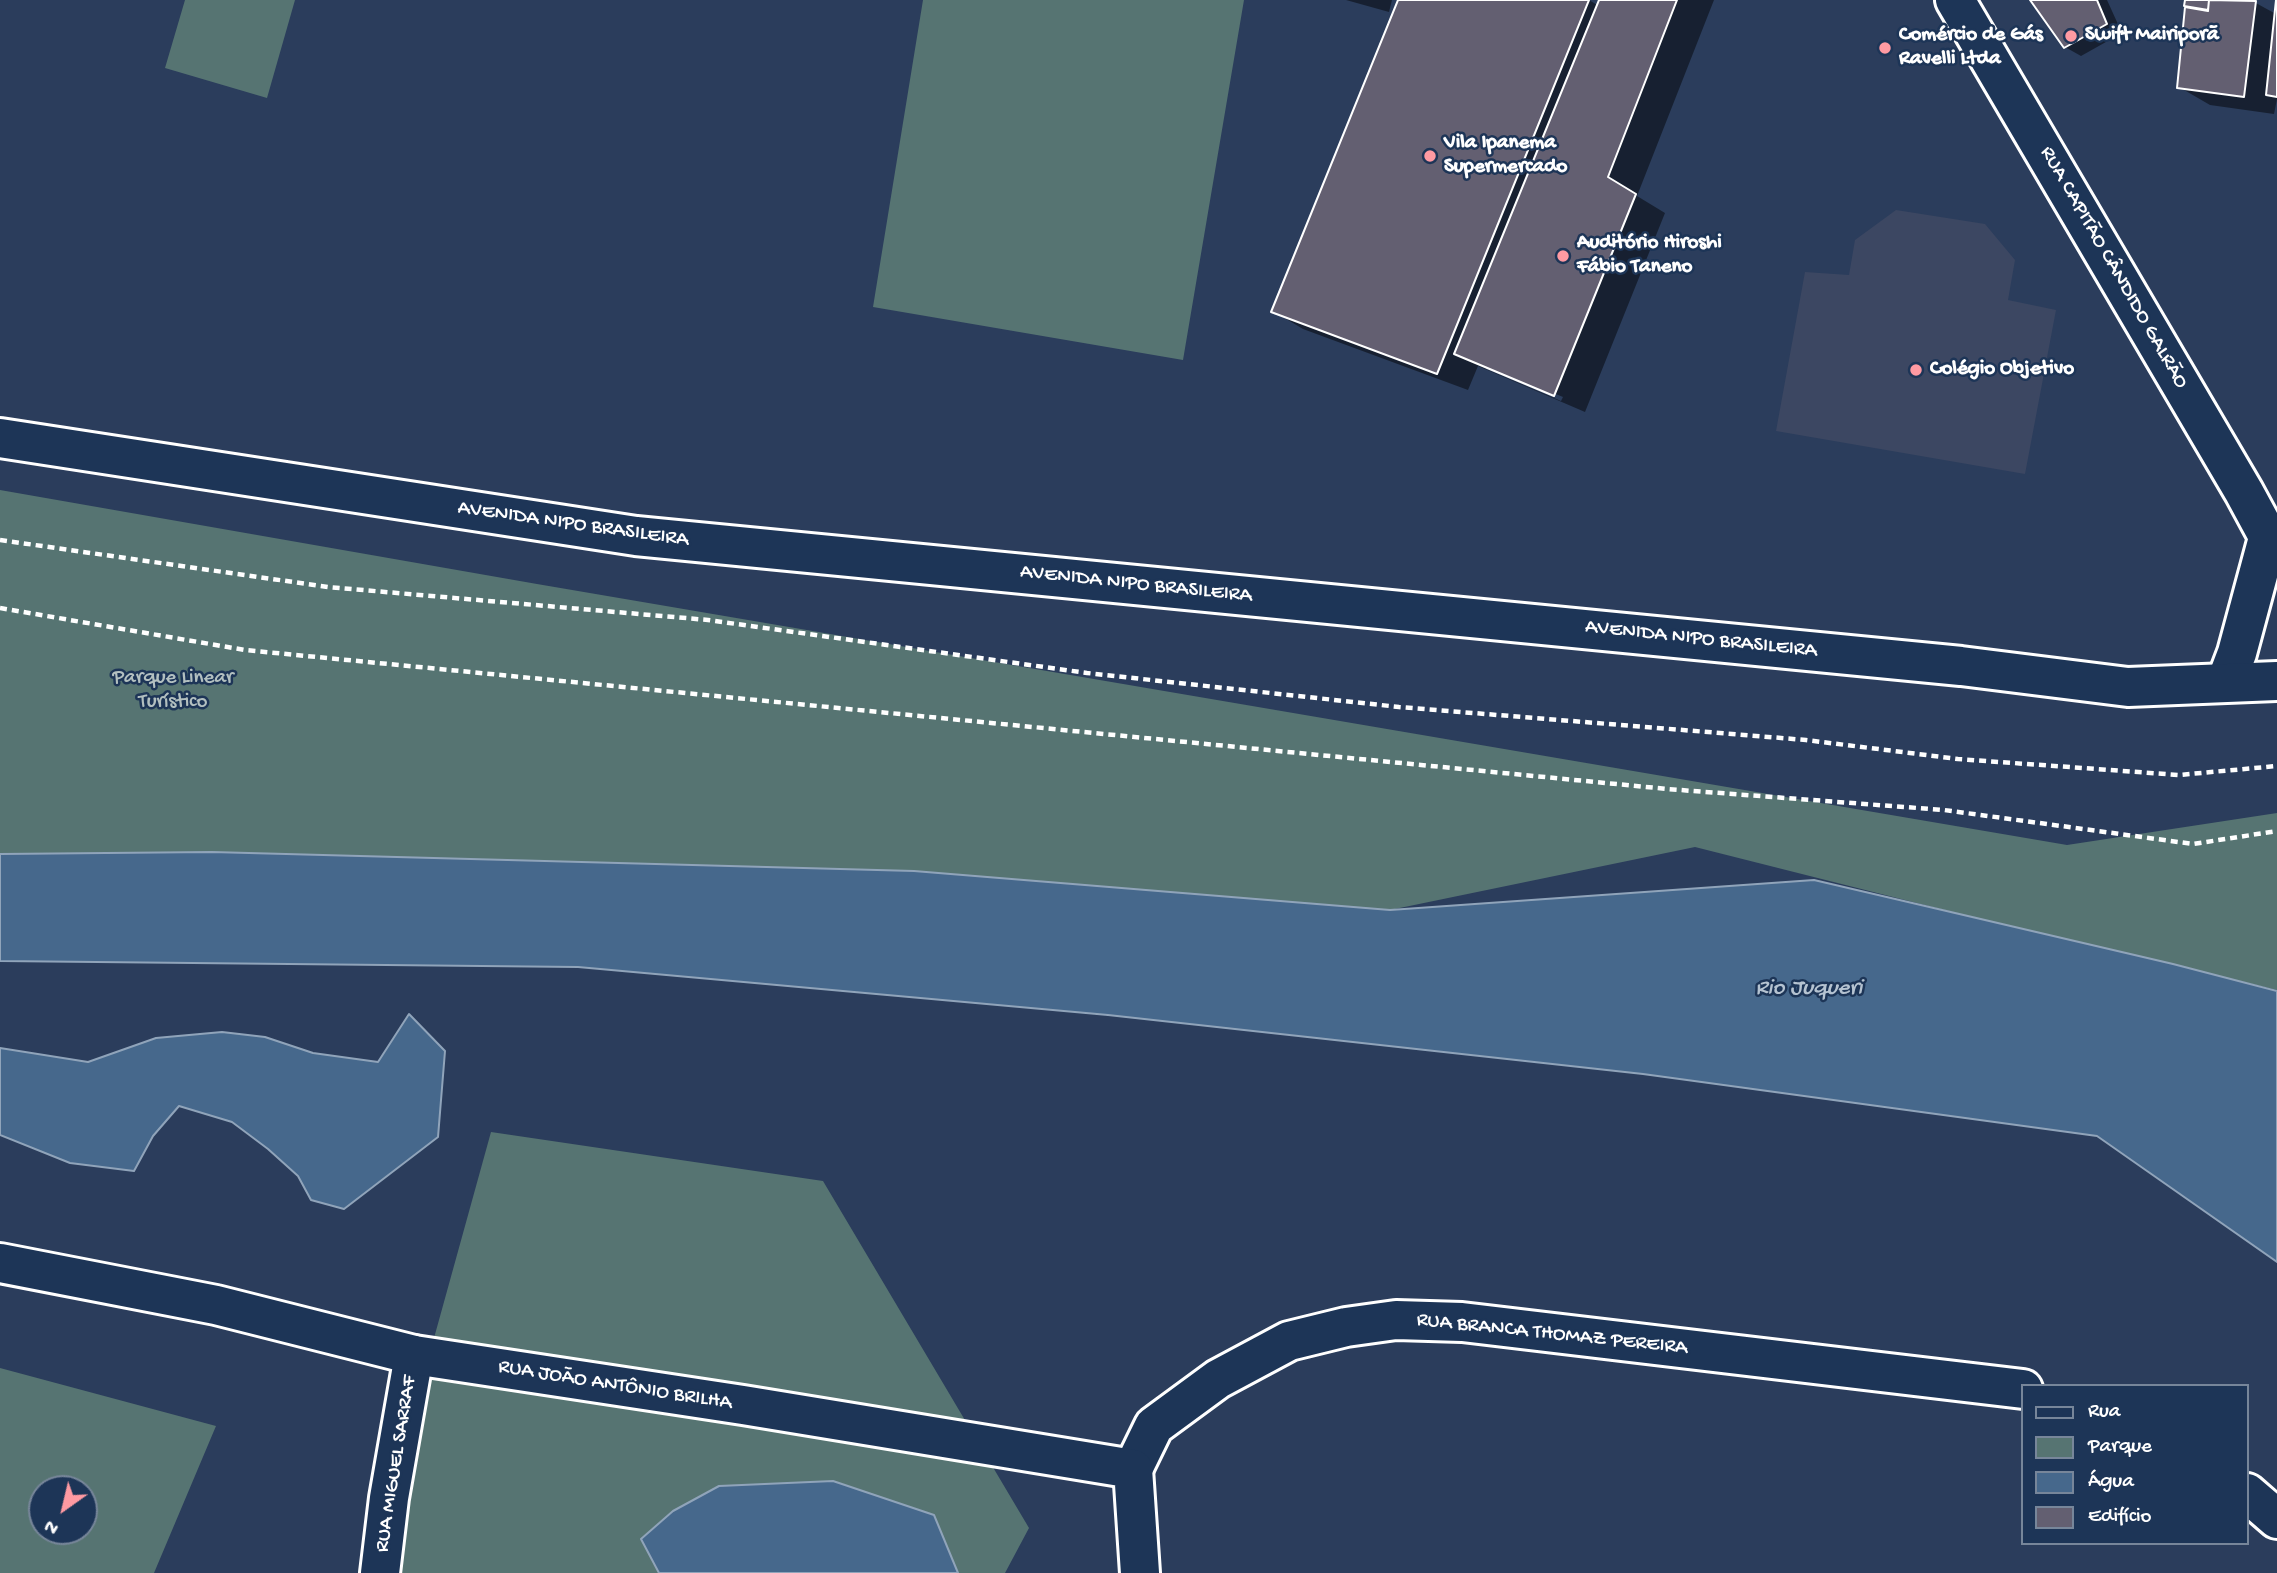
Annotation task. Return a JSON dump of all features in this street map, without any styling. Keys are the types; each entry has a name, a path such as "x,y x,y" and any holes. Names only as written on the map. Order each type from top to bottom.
{"street":[{"name":"RUA CAPITÃO CÂNDIDO GALRÃO","path":"1955,0 2244,492 2272,545 2226,682"},
{"name":"AVENIDA NIPO BRASILEIRA","path":"0,438 636,536 1947,664 2128,687 2277,681"},
{"name":"RUA JOÃO ANTÔNIO BRILHA","path":"0,1264 216,1305 415,1355 1133,1469"},
{"name":"RUA BRANCA THOMAZ PEREIRA","path":"1133,1469 1154,1426 1218,1379 1289,1341 1346,1327 1396,1320 1462,1322 2022,1389"},
{"name":"RUA MIGUEL SARRAF","path":"380,1573 389,1498 415,1355"},
{"path":"1133,1469 1140,1573"},
{"path":"2249,1495 2277,1519"}],"path":[{"path":"0,540 328,587 708,620 1087,673 1399,707 1806,740 1958,759 2179,775 2277,766"},
{"path":"0,608 245,650 1667,789 1944,810 2193,844 2277,831"}],"shaded area":[{"name":"Colégio Objetivo","path":"1896,210 1985,224 2015,260 2008,300 2056,310 2025,474 1776,431 1805,272 1849,275 1855,240"}],"green space":[{"path":"185,0 295,0 267,98 165,68"},
{"path":"923,0 1244,0 1183,360 873,307"},
{"name":"Parque Linear Turístico","path":"0,490 2067,845 2277,813 2277,990 1695,847 1390,910 914,871 0,857"},
{"path":"491,1132 823,1181 1029,1528 1005,1573 369,1573"},
{"path":"0,1368 216,1426 154,1573 0,1573"}],"water":[{"name":"Rio Juqueri","path":"212,852 914,871 1390,910 1814,880 2277,991 2277,1262 2097,1136 1643,1074 1108,1015 578,967 0,961 0,854"},
{"path":"409,1014 445,1051 438,1137 344,1209 311,1200 298,1176 232,1122 179,1106 153,1136 134,1171 70,1163 0,1135 0,1048 88,1062 156,1038 222,1032 265,1037 313,1053 378,1062"},
{"path":"833,1481 934,1515 958,1573 659,1573 641,1539 673,1511 719,1486"}],"building":[{"name":"Vila Ipanema Supermercado","path":"1398,0 1589,0 1437,374 1271,312"},
{"path":"1599,0 1677,0 1608,177 1636,194 1554,396 1454,354"},
{"name":"Swift Mairiporã","path":"2030,0 2097,0 2107,24 2064,48"},
{"path":"2185,0 2209,0 2208,10 2184,6"},
{"path":"2209,0 2256,1 2244,97 2177,88 2185,7 2208,11"},
{"path":"2277,0 2277,97 2266,95"}],"place":[{"name":"Swift Mairiporã","path":"2071,36"},
{"name":"Comércio de Gás Ravelli Ltda","path":"1885,48"},
{"name":"Vila Ipanema Supermercado","path":"1430,156"},
{"name":"Auditório Hiroshi Fábio Taneno","path":"1563,256"},
{"name":"Colégio Objetivo","path":"1916,370"}]}
